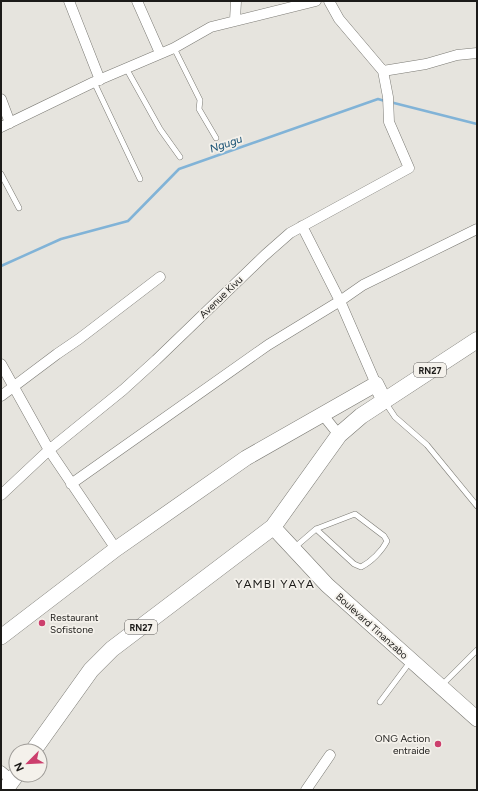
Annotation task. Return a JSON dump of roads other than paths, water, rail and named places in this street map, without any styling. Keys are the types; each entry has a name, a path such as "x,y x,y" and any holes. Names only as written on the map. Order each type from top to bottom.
{"main road":[{"name":"RN27","path":"39,743 91,670 112,649 273,527 340,434 361,416 384,400 477,340"}],"street":[{"path":"69,1 97,81"},
{"path":"137,1 160,53"},
{"path":"235,20 236,1"},
{"path":"1,99 6,125 97,81 174,48 211,27 316,1"},
{"path":"329,1 340,19 383,71 426,64 457,55 477,54"},
{"name":"Avenue Kivu","path":"1,495 49,450 156,360 265,255 290,233 409,168 389,122 388,102 383,71"},
{"path":"302,226 340,301 384,400"},
{"path":"71,484 268,345 340,301 363,285 477,229"},
{"path":"1,396 160,277"},
{"path":"1,364 49,450 116,549"},
{"path":"1,637 116,549 246,458 376,384"},
{"path":"323,415 340,434"},
{"name":"Boulevard Tinanzabo","path":"273,527 327,585 410,661 477,719"},
{"path":"306,790 330,755"}],"lane":[{"path":"174,48 200,100 199,109 216,138"},
{"path":"126,68 160,129 180,156"},
{"path":"97,81 140,179"},
{"path":"1,174 19,208"},
{"path":"384,400 395,417 427,445 477,505"},
{"path":"293,549 316,529 355,514 384,536 387,541 385,546 361,567 354,564 316,529"},
{"path":"440,687 477,650"},
{"path":"380,702 410,661"}],"waterway":[{"name":"Ngugu","path":"1,266 61,239 128,221 179,169 378,99 385,101"},
{"name":"Ngugu","path":"390,102 477,124"}],"place":[{"name":"Restaurant Sofistone","path":"42,623"},
{"name":"ONG Action entraide","path":"438,744"}],"district":[{"name":"YAMBI YAYA","path":"275,584"}]}
